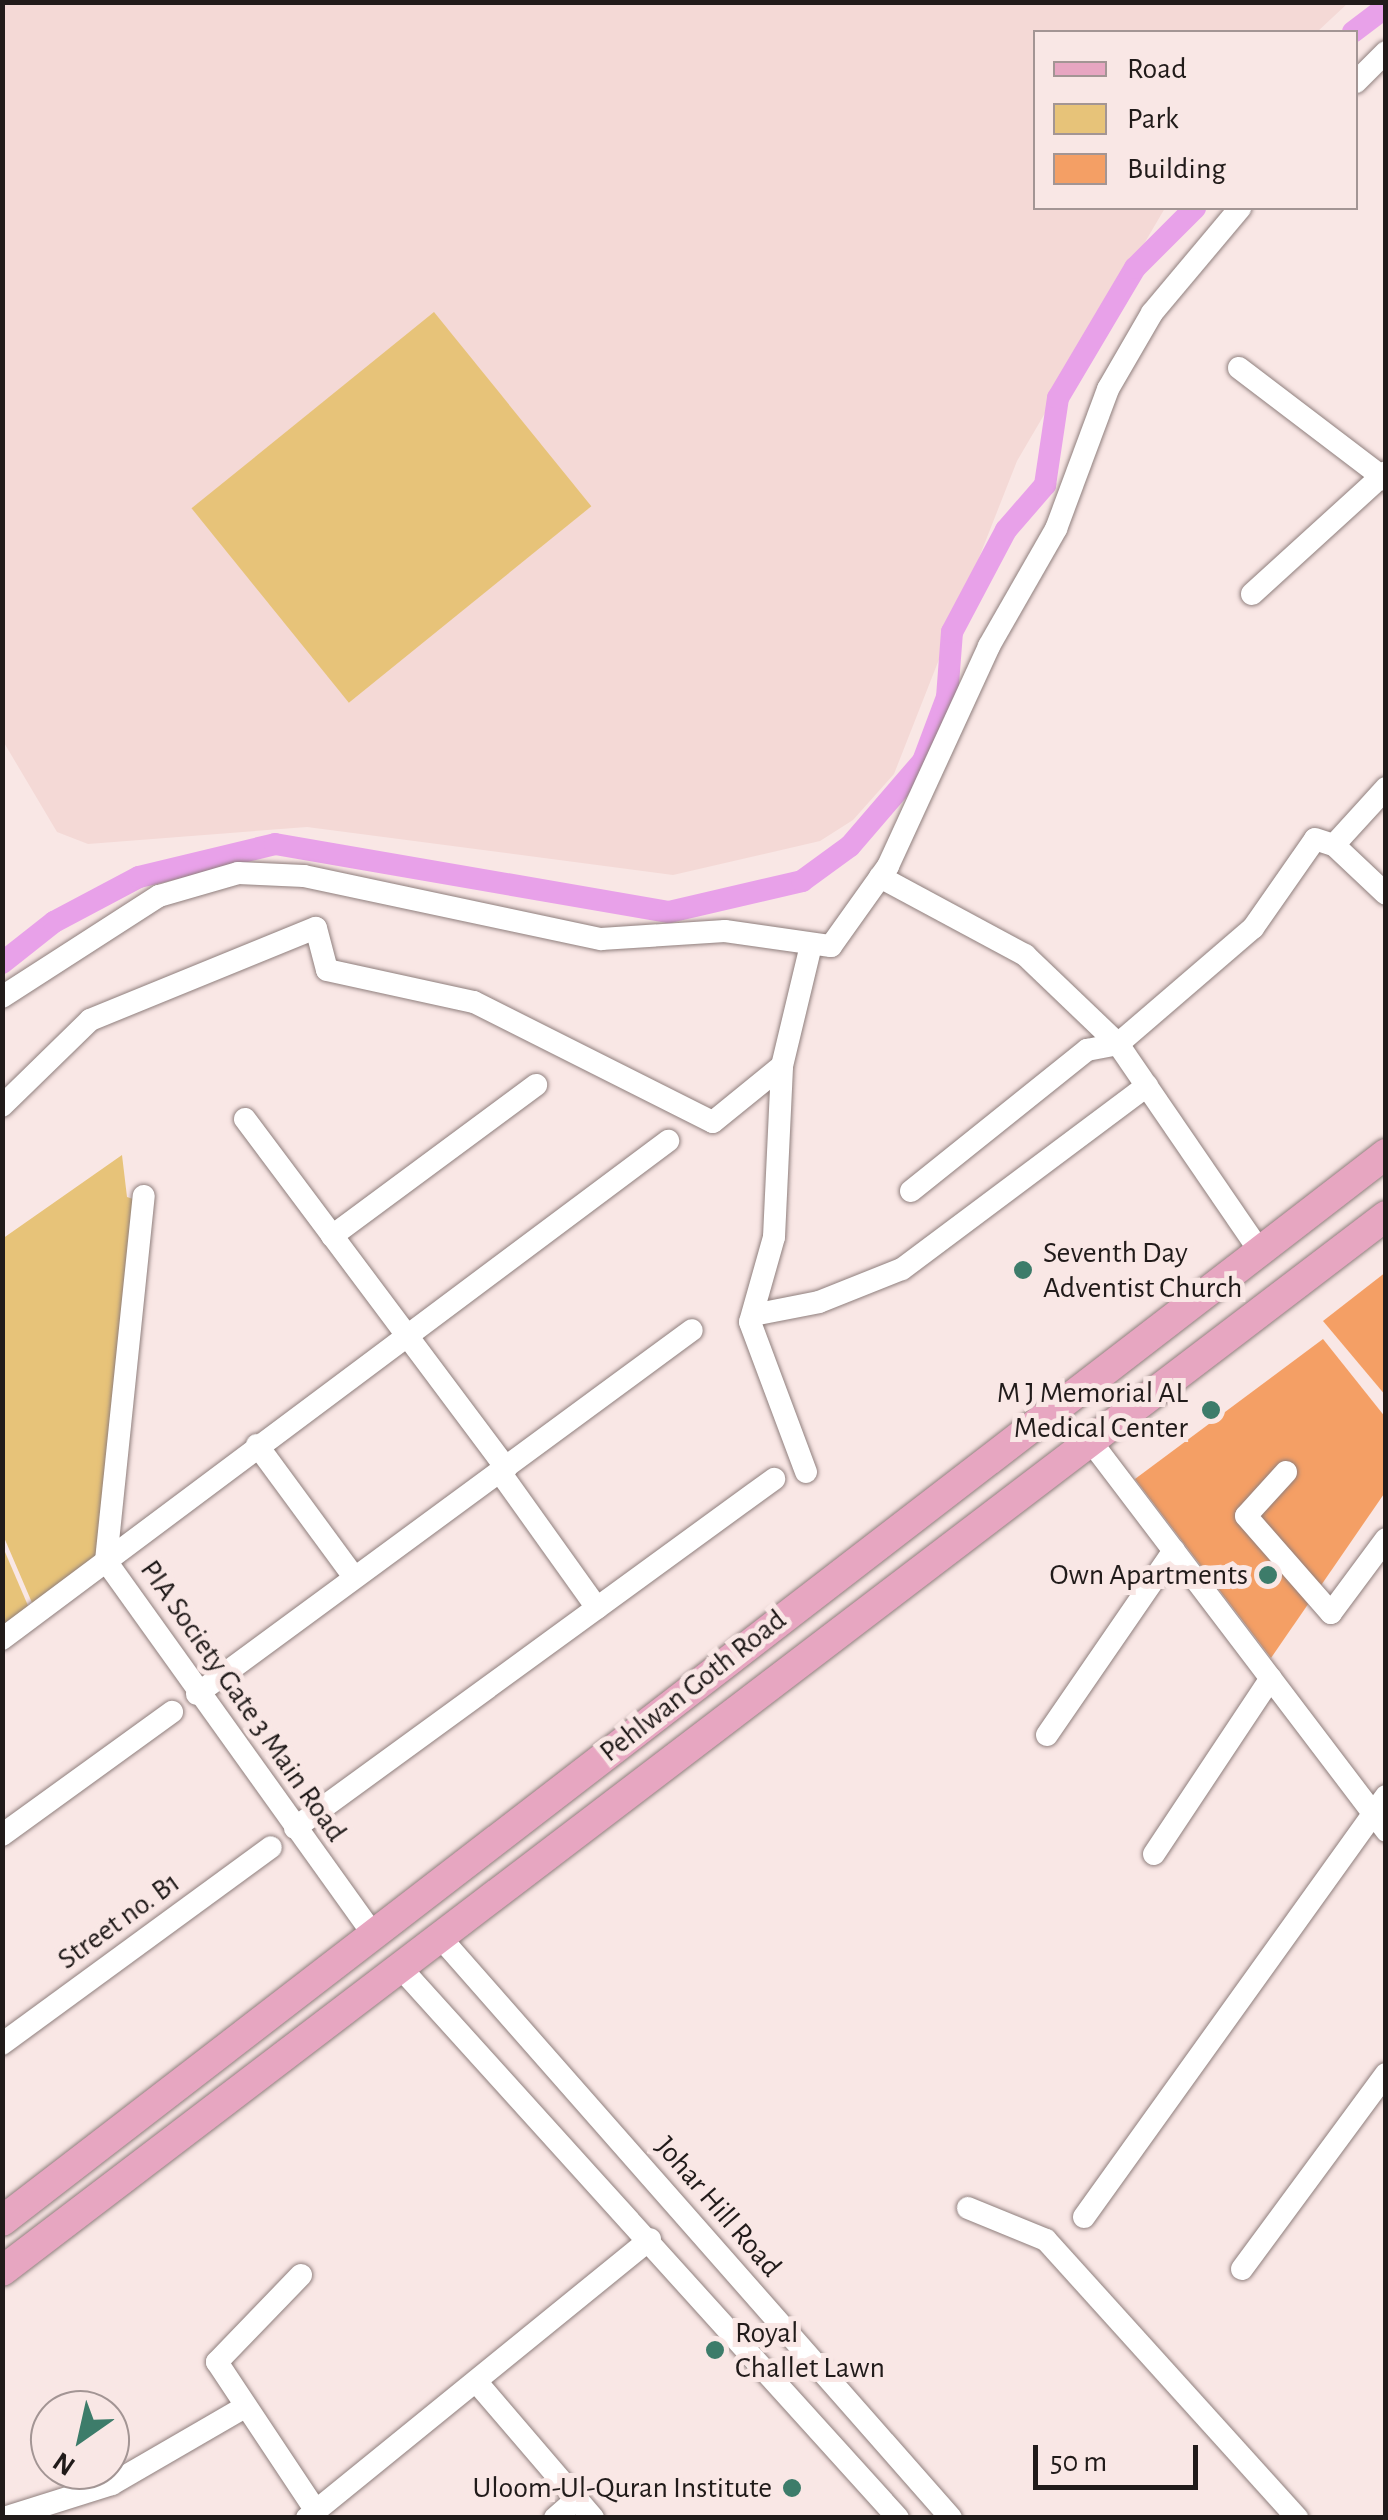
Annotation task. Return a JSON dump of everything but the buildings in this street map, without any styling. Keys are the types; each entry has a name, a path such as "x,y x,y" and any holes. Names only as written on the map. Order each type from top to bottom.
{"main road":[{"name":"Pehlwan Goth Road","path":"2,2221 1386,1154"},
{"name":"Pehlwan Goth Road","path":"2,2271 1386,1216"},
{"path":"1299,1222 1328,1260"},
{"path":"1095,1381 1122,1420"},
{"path":"526,1818 552,1854"},
{"path":"262,2022 285,2054"}],"street":[{"path":"1358,80 1386,52"},
{"path":"2,997 86,935 160,896 238,874 339,883 600,939 725,932 831,946 880,876 1056,529 1108,389 1152,313 1238,210"},
{"path":"1239,368 1384,476 1252,594"},
{"path":"1334,845 1386,788"},
{"path":"911,1191 1087,1050 1118,1044 1254,928 1315,840 1334,845 1386,894"},
{"path":"880,876 1024,955 1118,1044 1260,1251"},
{"path":"2,1106 90,1020 316,928 327,970 474,1002 713,1122 782,1066"},
{"path":"806,1472 753,1315 774,1237 782,1066 811,945"},
{"path":"332,1236 536,1085"},
{"path":"753,1315 819,1302 902,1268 1147,1086"},
{"path":"246,1119 503,1470 597,1608"},
{"path":"106,1561 257,1445 407,1340 668,1140"},
{"path":"106,1561 144,1196"},
{"path":"198,1694 692,1330"},
{"path":"1092,1443 1379,1823"},
{"path":"257,1445 354,1577"},
{"path":"1286,1472 1246,1516 1330,1614 1386,1539"},
{"path":"295,1828 774,1479"},
{"path":"1047,1735 1174,1550"},
{"name":"PIA Society Gate 3 Main Road","path":"2,1639 106,1561 372,1933"},
{"path":"1154,1854 1271,1678"},
{"path":"2,1835 172,1712"},
{"path":"1084,2218 1379,1823 1386,1796"},
{"name":"Street no. B1","path":"2,2044 271,1847"},
{"name":"Johar Hill Road","path":"439,1936 951,2518"},
{"path":"399,1966 898,2518"},
{"path":"1242,2269 1386,2074"},
{"path":"968,2208 1046,2240 1297,2518"},
{"path":"301,2275 220,2355 220,2376 312,2514 480,2386 650,2240"},
{"path":"480,2386 593,2518"},
{"path":"4,2518 112,2484 243,2408"},
{"path":"555,2518 576,2500"}],"shaded area":[{"path":"2,3 1348,3 1319,30 1033,30 1033,210 1164,210 1017,461 894,774 853,820 820,841 673,875 307,827 88,844 57,832 3,741"}],"green space":[{"path":"434,312 591,506 349,703 192,508"},
{"path":"122,1155 127,1197 136,1200 106,1562 33,1605 3,1535 2,1239"},
{"path":"2,1545 29,1608 2,1627"}],"waterway":[{"path":"1356,30 1386,7"},
{"path":"2,963 54,922 139,877 275,844 669,912 802,881 850,846 923,761 947,697 952,632 1006,530 1045,485 1058,398 1135,268 1193,210"}],"place":[{"name":"Seventh Day Adventist Church","path":"1023,1270"},
{"name":"M J Memorial AL Medical Center","path":"1211,1410"},
{"name":"Own Apartments","path":"1268,1575"},
{"name":"Royal Challet Lawn","path":"715,2350"},
{"name":"Uloom-Ul-Quran Institute","path":"792,2488"}]}
